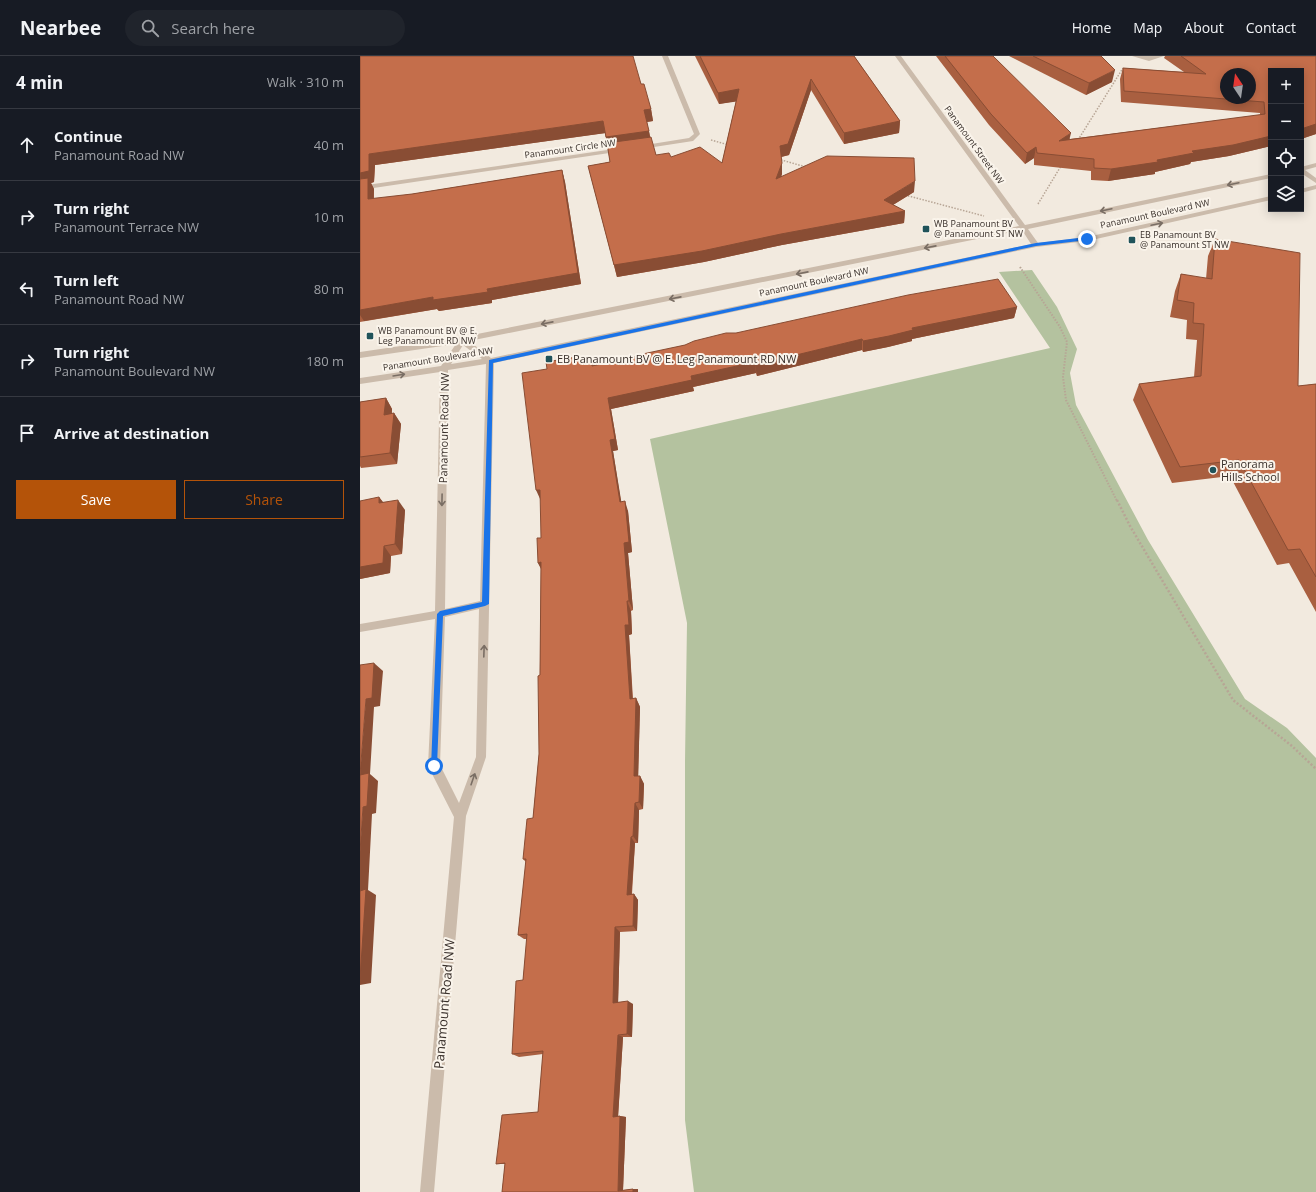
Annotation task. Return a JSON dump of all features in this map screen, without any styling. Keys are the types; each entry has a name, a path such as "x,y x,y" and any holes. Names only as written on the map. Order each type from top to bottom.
{"street":[{"path":"636,148 691,140 697,134 665,56"},
{"name":"Panamount Street NW","path":"898,56 1036,245"},
{"path":"1135,56 1149,59 1161,56"},
{"name":"Panamount Circle NW","path":"360,188 628,149"},
{"path":"1304,168 1316,165"},
{"path":"1304,172 1316,182"},
{"name":"Panamount Boulevard NW","path":"360,355 462,340 1023,228 1268,177"},
{"path":"1304,190 1316,187"},
{"name":"Panamount Boulevard NW","path":"360,381 490,362 1036,245 1087,239 1268,199"},
{"path":"462,340 490,362"},
{"name":"Panamount Road NW","path":"460,816 434,766 440,614 444,368 462,340"},
{"name":"Panamount Road NW","path":"427,1192 460,816 481,757 490,362"},
{"path":"360,628 440,614 485,604"}],"path":[{"path":"1076,143 1125,63"},
{"path":"697,134 736,147"},
{"path":"773,158 810,168"},
{"path":"1038,204 1063,164"},
{"path":"900,194 984,216"},
{"path":"1019,260 1020,266 1060,327 1067,342 1063,377 1066,400 1134,533 1233,700 1292,746 1316,769"}],"green space":[{"path":"1032,270 1057,307 1077,349 1070,373 1076,405 1148,540 1245,699 1287,728 1316,758 1316,1192 694,1192 685,1120 685,761 687,623 650,439 1050,348 999,272"}],"building":[{"path":"360,56 633,56 641,84 644,84 651,109 644,110 649,131 606,137 603,121 369,154 369,171 360,173"},
{"path":"700,56 854,56 900,121 844,133 811,79 788,144 780,146 782,163 776,179 827,156 914,158 915,181 884,200 905,211 781,234 702,251 614,265 588,166 610,162 607,143 651,137 656,155 669,153 671,157 700,147 722,163 739,89 718,93"},
{"path":"945,56 993,56 1071,133 1059,141 1265,114 1264,102 1256,101 1256,68 1220,68 1220,99 1124,91 1123,68 1206,74 1181,56 1316,56 1316,124 1304,128 1304,68 1268,68 1268,137 1233,145 1192,151 1194,153 1157,160 1158,162 1111,169 1094,168 1094,159 1037,153 1036,147 1027,153 991,114"},
{"path":"1033,56 1101,56 1115,70 1089,83"},
{"path":"562,170 578,273 487,289 488,292 433,300 433,297 360,310 360,179 368,178 368,199 412,194"},
{"path":"1215,239 1300,253 1298,386 1316,384 1316,577 1300,549 1288,550 1239,460 1180,467 1139,384 1201,376 1204,324 1193,323 1194,303 1177,300 1181,274 1212,279"},
{"path":"998,279 1017,307 912,328 913,330 889,336 863,341 862,339 755,365 755,362 691,376 692,380 608,398 615,439 610,440 620,502 625,501 629,542 624,543 629,601 627,601 629,625 625,625 630,699 636,698 634,776 640,776 639,802 635,803 633,836 631,837 627,895 634,894 633,926 615,927 613,1003 628,1001 627,1034 618,1035 613,1117 620,1116 618,1191 633,1189 633,1192 502,1192 505,1163 496,1164 502,1115 538,1112 543,1051 512,1054 516,981 523,980 527,934 518,935 526,859 523,859 527,819 533,818 539,754 538,676 540,675 541,562 538,563 537,538 541,538 540,490 536,490 522,373 547,369 546,362 576,357 577,361 591,359 592,366 685,345 694,341 726,333 736,333 908,295"},
{"path":"386,398 384,415 394,413 390,453 360,457 360,402"},
{"path":"379,497 379,503 398,500 395,544 384,546 383,563 360,567 360,501"},
{"path":"374,663 372,698 366,699 360,775 360,665"},
{"path":"369,773 367,806 363,807 360,852 360,775"},
{"path":"366,889 360,979 360,891"}],"place":[{"name":"WB Panamount BV @ Panamount ST NW","path":"926,229"},
{"name":"EB Panamount BV @ Panamount ST NW","path":"1132,240"},
{"name":"WB Panamount BV @ E. Leg Panamount RD NW","path":"370,336"},
{"name":"EB Panamount BV @ E. Leg Panamount RD NW","path":"549,359"},
{"name":"Panorama Hills School","path":"1213,470"}],"route":[{"path":"434,766 440,614 485,604 490,362 1036,245 1087,239"}]}
